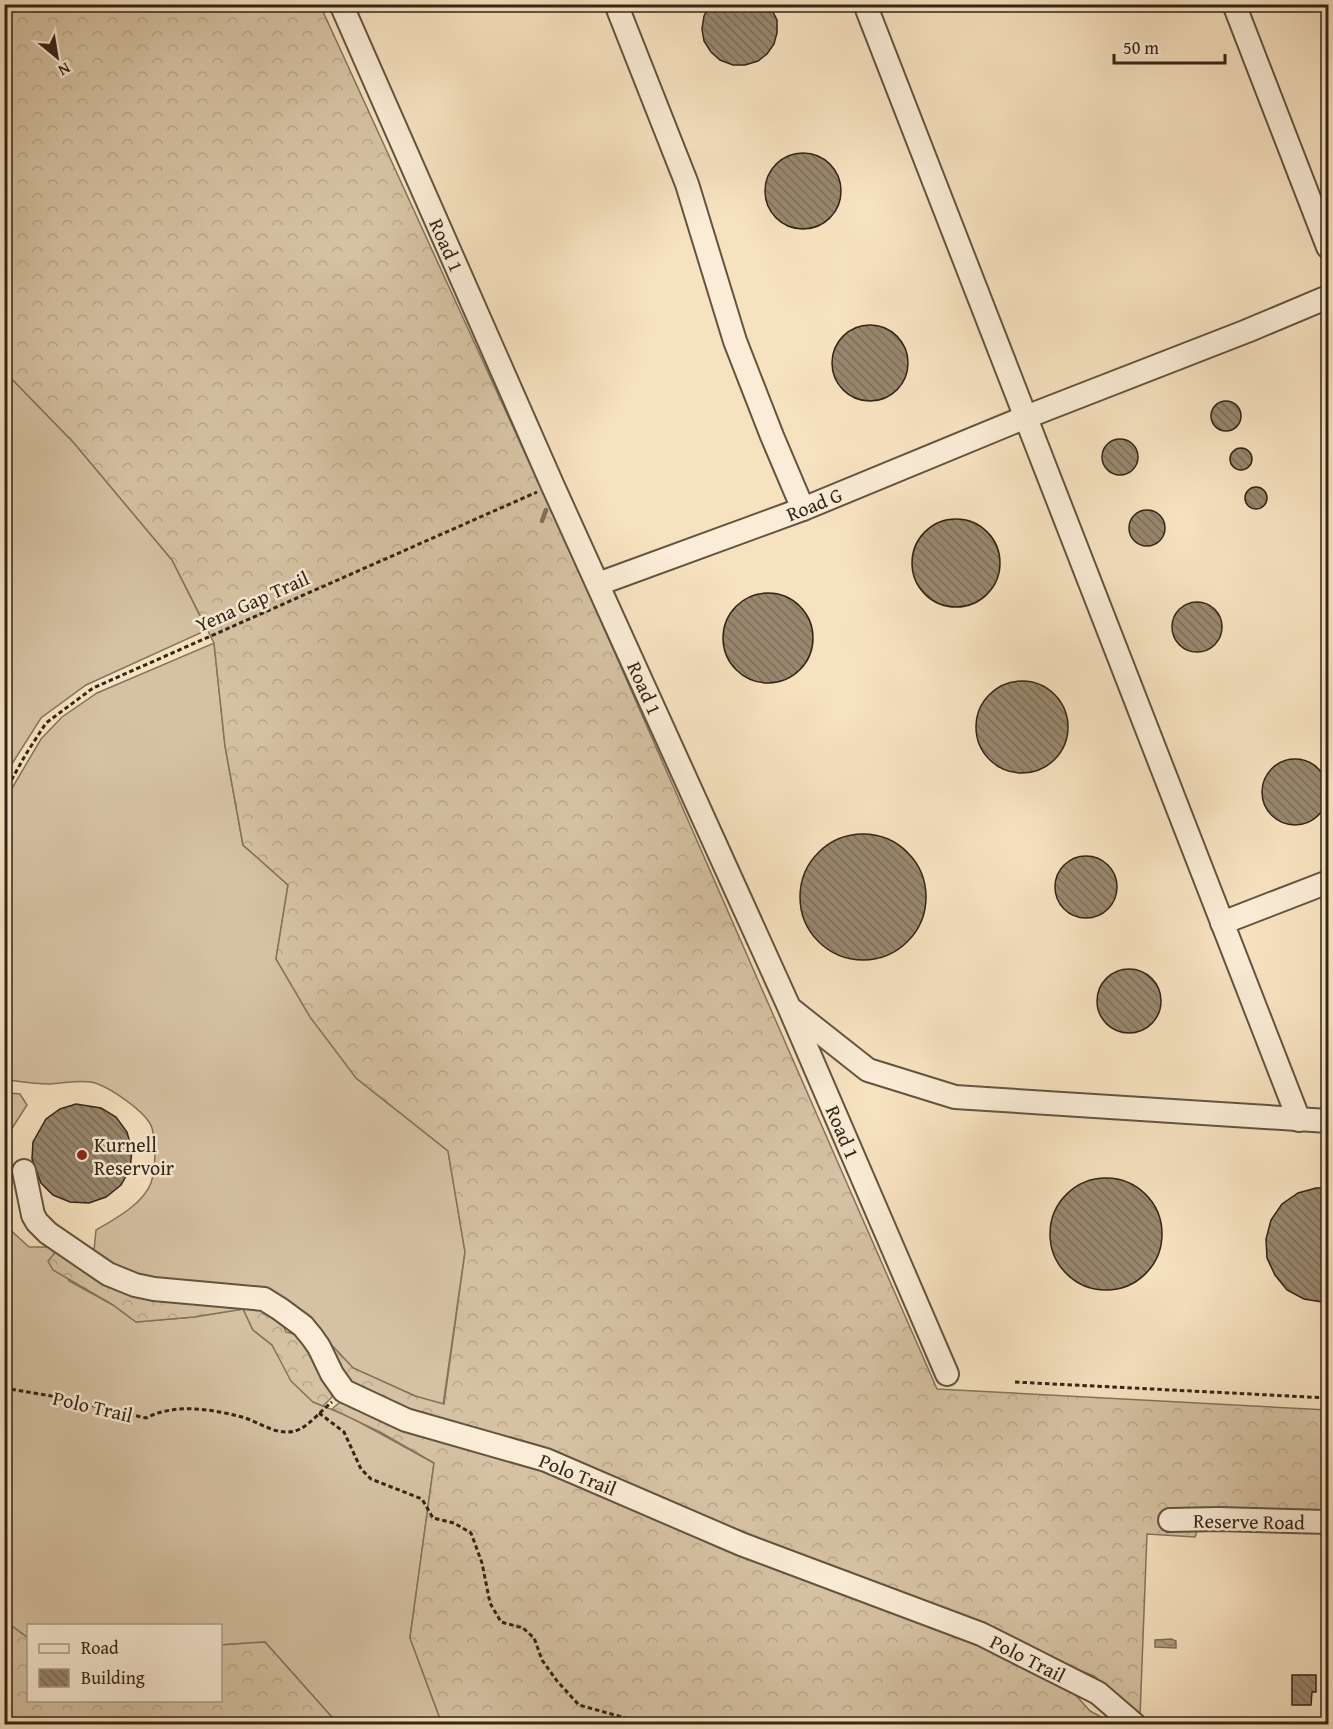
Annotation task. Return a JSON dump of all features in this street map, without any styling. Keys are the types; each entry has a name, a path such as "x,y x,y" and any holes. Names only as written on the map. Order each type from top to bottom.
{"street":[{"name":"Road 1","path":"341,4 552,484 789,1007 947,1374"},
{"path":"616,4 687,184 735,341 772,436 804,508"},
{"path":"865,4 1299,1119"},
{"path":"1234,4 1329,247"},
{"name":"Road G","path":"598,585 804,508 1329,297"},
{"path":"1222,923 1329,882"},
{"path":"789,1007 868,1070 954,1097 1329,1121"},
{"path":"24,1171 33,1215 37,1222 77,1254 108,1274 135,1285 177,1292 264,1299 303,1326 344,1391"},
{"name":"Polo Trail","path":"344,1391 406,1420 546,1460 741,1544 981,1634 1098,1693 1134,1725"},
{"name":"Reserve Road","path":"1170,1520 1219,1518 1329,1522"}],"path":[{"name":"Yena Gap Trail","path":"4,793 46,723 93,688 552,484"},
{"path":"1015,1382 1329,1398"},
{"name":"Polo Trail","path":"4,1388 52,1396 146,1418 158,1412 177,1408 211,1411 243,1418 279,1432 299,1430 344,1391"},
{"path":"319,1413 344,1432 361,1469 371,1479 422,1499 433,1518 454,1523 471,1533 482,1563 490,1603 501,1622 524,1628 534,1638 542,1660 557,1682 579,1706 647,1725"}],"green space":[{"path":"4,5 320,5 582,578 937,1389 1328,1410 1328,1518 1204,1512 1195,1537 1147,1534 1140,1716 1094,1676 441,1425 341,1379 326,1339 353,1368 415,1396 444,1404 465,1252 448,1151 356,1078 310,1017 276,959 288,885 243,845 225,746 214,643 172,560 74,443 5,372"},
{"path":"5,372 74,443 172,560 207,630 86,685 41,718 5,775"},
{"path":"214,643 225,746 243,845 288,885 276,959 356,1078 448,1151 465,1252 443,1405 415,1396 353,1368 293,1308 129,1279 94,1251 96,1230 128,1210 142,1198 151,1183 154,1170 155,1148 149,1122 135,1107 116,1094 91,1082 45,1084 9,1080 11,1093 20,1094 27,1105 9,1133 5,1134 5,800 41,739 62,717 97,693"},
{"path":"4,1224 29,1247 54,1247 54,1254 69,1281 113,1305 136,1322 194,1317 243,1309 253,1330 272,1345 313,1402 350,1417 434,1463 410,1638 442,1724 338,1724 265,1642 222,1645 222,1624 27,1624 27,1637 5,1621"},
{"path":"54,1247 77,1263 252,1304 280,1318 286,1332 301,1339 314,1354 334,1387 332,1397 323,1406 313,1402 291,1381 272,1345 253,1330 243,1309 194,1317 136,1322 113,1305 53,1270 48,1261 54,1254"},
{"path":"346,1397 543,1466 974,1635 1072,1691 1090,1711 1114,1724 442,1724 410,1638 434,1463 380,1432 332,1409"},
{"path":"5,1621 27,1637 27,1702 222,1702 222,1645 265,1642 338,1724 5,1724"}],"water":[{"path":"1155,1640 1176,1641 1176,1648 1155,1647"}],"building":[{"path":"710,4 769,4 777,20 777,33 774,44 767,54 758,61 745,65 733,65 720,60 704,41 702,29 704,16"},
{"path":"803,153 817,156 830,164 838,177 841,191 838,205 830,218 817,226 803,229 789,226 776,218 768,205 765,191 768,177 776,164 789,156"},
{"path":"870,325 884,328 897,336 905,349 908,363 905,377 897,390 884,398 870,401 856,398 843,390 835,377 832,363 835,349 843,336 856,328"},
{"path":"1226,401 1237,405 1241,416 1237,427 1226,431 1215,427 1211,416 1215,405"},
{"path":"1120,439 1133,444 1138,457 1133,470 1120,475 1107,470 1102,457 1107,444"},
{"path":"1241,448 1249,451 1252,459 1249,467 1241,470 1233,467 1230,459 1233,451"},
{"path":"1256,487 1264,490 1267,498 1264,506 1256,509 1248,506 1245,498 1248,490"},
{"path":"1147,510 1160,515 1165,528 1160,541 1147,546 1134,541 1129,528 1134,515"},
{"path":"947,519 965,519 981,526 993,538 1000,554 1000,572 993,588 981,600 965,607 947,607 931,600 919,588 912,572 912,554 919,538 931,526"},
{"path":"768,593 785,596 800,606 810,621 813,638 810,655 800,670 785,680 768,683 751,680 736,670 726,655 723,638 726,621 736,606 751,596"},
{"path":"1197,602 1206,604 1217,613 1222,627 1220,636 1211,647 1197,652 1188,650 1177,641 1172,627 1174,618 1183,607"},
{"path":"1022,681 1040,685 1054,695 1064,709 1068,727 1064,745 1054,759 1040,769 1022,773 1004,769 990,759 980,745 976,727 980,709 990,695 1004,685"},
{"path":"1295,759 1308,762 1318,769 1325,779 1328,792 1325,805 1318,815 1308,822 1295,825 1282,822 1272,815 1265,805 1262,792 1265,779 1272,769 1282,762"},
{"path":"863,834 887,839 907,853 921,873 926,897 921,921 907,941 887,955 863,960 839,955 819,941 805,921 800,897 805,873 819,853 839,839"},
{"path":"1086,856 1098,858 1108,865 1115,875 1117,887 1115,899 1108,909 1098,916 1086,918 1074,916 1064,909 1057,899 1055,887 1057,875 1064,865 1074,858"},
{"path":"1129,969 1147,975 1155,983 1161,1001 1155,1019 1147,1027 1129,1033 1111,1027 1103,1019 1097,1001 1103,983 1111,975"},
{"name":"Kurnell Reservoir","path":"76,1104 101,1108 116,1117 127,1132 132,1150 130,1169 121,1185 106,1197 89,1203 70,1202 53,1195 41,1183 32,1159 33,1142 46,1119 60,1109"},
{"path":"1106,1178 1127,1182 1145,1195 1158,1213 1162,1234 1158,1255 1145,1273 1127,1286 1106,1290 1085,1286 1067,1273 1054,1255 1050,1234 1054,1213 1067,1195 1085,1182"},
{"path":"1316,1188 1329,1188 1329,1303 1304,1299 1287,1290 1275,1275 1267,1258 1266,1239 1271,1220 1282,1204 1298,1193"},
{"path":"1292,1675 1316,1675 1316,1692 1312,1692 1311,1705 1292,1705"}],"waterway":[{"path":"542,521 546,510"}],"place":[{"name":"Kurnell Reservoir","path":"82,1155"}]}
